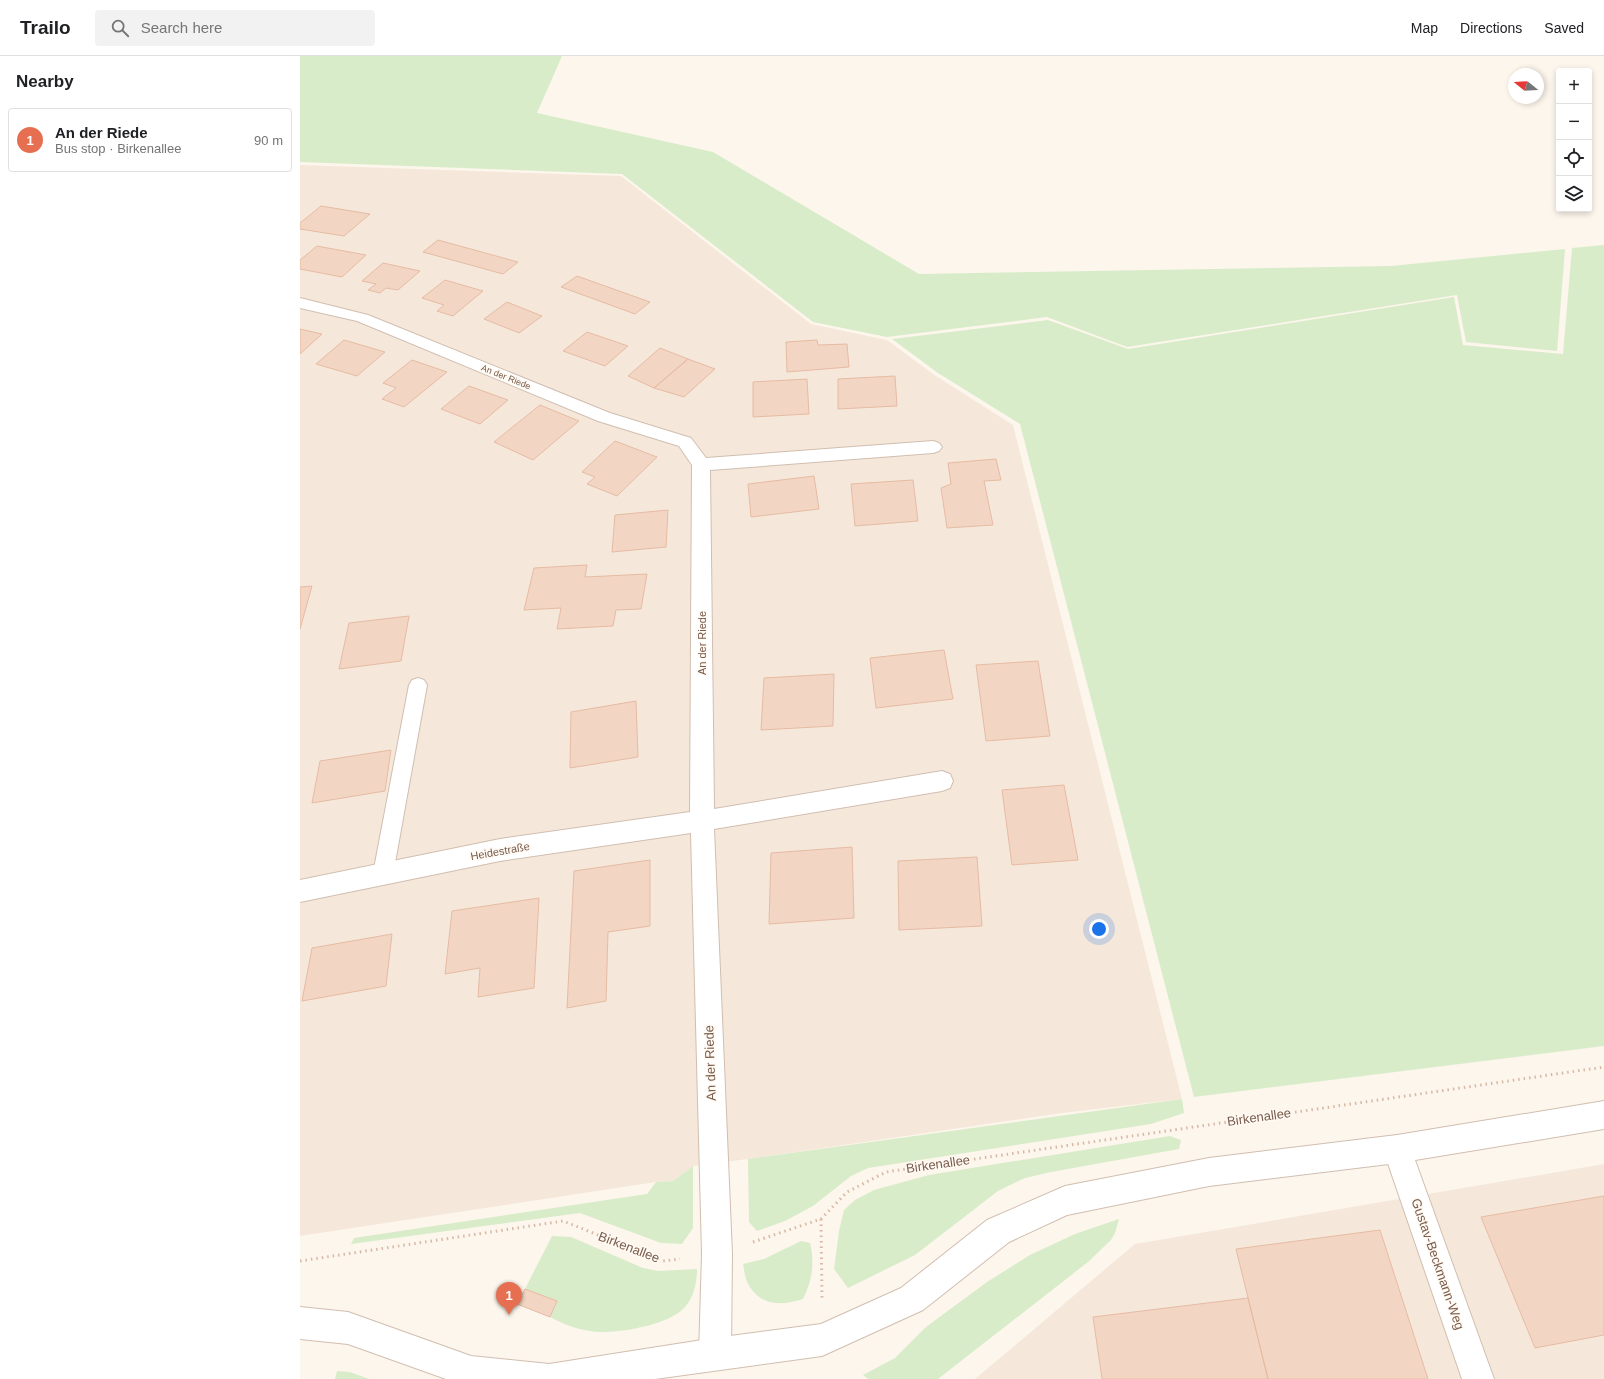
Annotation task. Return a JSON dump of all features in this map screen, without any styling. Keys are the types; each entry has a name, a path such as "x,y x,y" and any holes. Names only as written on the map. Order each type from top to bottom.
{"street":[{"name":"An der Riede","path":"300,303 362,318 604,417 685,442 701,465 702,821 717,1254 715,1354"},
{"path":"701,465 932,447"},
{"path":"702,821 942,781"},
{"name":"Heidestraße","path":"300,890 500,850 702,821"},
{"path":"552,1379 715,1354 822,1340 912,1299 998,1231 1065,1201 1209,1172 1397,1149 1604,1115"},
{"name":"Gustav-Beckmann-Weg","path":"1397,1149 1478,1379"},
{"path":"300,1322 348,1328 471,1372 546,1379"}],"lane":[{"path":"384,874 418,685"}],"path":[{"name":"Birkenallee","path":"300,1261 563,1221 663,1262 717,1254 822,1218 847,1192 886,1172 1604,1067"}],"shaded area":[{"path":"300,165 621,176 811,324 887,340 933,374 1013,425 1182,1099 1062,1113 693,1166 673,1181 656,1182 300,1236"},
{"path":"1604,1164 1604,1379 975,1379 1135,1244"}],"green space":[{"path":"300,56 562,56 537,113 713,152 919,274 1391,266 1565,249 1557,351 1466,342 1457,295 1127,347 1047,317 887,337 813,322 622,174 300,162"},
{"path":"1604,245 1604,1046 1194,1097 1020,424 938,373 892,339 1048,320 1128,349 1454,297 1463,345 1563,354 1572,248"},
{"path":"1182,1099 1184,1113 1151,1124 868,1168 851,1176 813,1206 785,1221 757,1231 749,1222 748,1159"},
{"path":"1170,1136 1181,1140 1179,1149 1025,1178 998,1191 915,1255 848,1288 834,1269 839,1231 844,1210 855,1200 874,1190 929,1175"},
{"path":"693,1166 693,1228 682,1244 661,1243 580,1213 351,1244 354,1238 647,1194 656,1182 673,1181"},
{"path":"1119,1219 1115,1233 1111,1240 1088,1262 938,1379 868,1379 863,1375 895,1358 926,1327 987,1282 1030,1255 1075,1234"},
{"path":"552,1236 571,1237 643,1268 658,1271 697,1269 696,1284 693,1295 684,1308 676,1314 665,1320 639,1328 612,1332 600,1332 575,1328 565,1324 550,1317 557,1301 525,1289"},
{"path":"801,1241 810,1243 812,1250 812,1272 809,1286 803,1299 787,1303 779,1303 765,1300 758,1296 747,1282 743,1264 764,1259"},
{"path":"337,1371 350,1372 369,1379 335,1379"}],"building":[{"path":"321,206 370,214 344,236 300,229 300,223"},
{"path":"438,240 518,262 503,274 423,252"},
{"path":"317,246 366,255 342,277 300,269 300,260"},
{"path":"383,263 420,271 398,290 386,288 380,293 368,290 376,284 362,281"},
{"path":"577,276 650,302 635,314 561,287"},
{"path":"445,280 483,291 453,316 437,311 444,305 422,298"},
{"path":"507,302 542,316 519,333 484,319"},
{"path":"300,329 322,334 300,354"},
{"path":"587,332 628,346 605,366 563,351"},
{"path":"344,340 385,352 357,376 316,364"},
{"path":"817,340 818,345 847,344 849,367 787,372 786,342"},
{"path":"660,348 688,359 654,388 628,376"},
{"path":"688,359 715,369 684,397 654,388"},
{"path":"412,360 447,372 404,407 382,399 396,388 383,383"},
{"path":"895,376 897,406 838,409 838,379"},
{"path":"807,379 809,414 753,417 753,382"},
{"path":"469,386 508,400 480,424 441,409"},
{"path":"540,405 579,421 533,460 494,442"},
{"path":"615,441 657,457 617,496 587,484 595,477 582,472"},
{"path":"996,459 1001,480 984,481 993,525 947,528 941,488 951,484 948,463"},
{"path":"814,476 819,509 751,517 748,484"},
{"path":"913,480 918,521 855,526 851,484"},
{"path":"668,510 666,547 612,552 615,515"},
{"path":"587,565 585,577 647,574 641,609 616,610 613,626 557,629 561,608 524,610 534,568"},
{"path":"312,586 300,629 300,587"},
{"path":"409,616 401,661 339,669 349,623"},
{"path":"944,650 953,699 876,708 870,658"},
{"path":"1038,661 1050,736 986,741 976,665"},
{"path":"834,674 833,726 761,730 764,678"},
{"path":"636,701 638,757 570,768 571,712"},
{"path":"391,750 385,791 312,803 320,761"},
{"path":"1064,785 1078,860 1012,865 1002,790"},
{"path":"852,847 854,918 769,924 771,853"},
{"path":"977,857 982,926 899,930 898,861"},
{"path":"650,860 650,926 608,932 606,1001 567,1008 574,871"},
{"path":"539,898 534,988 478,997 480,968 445,974 452,911"},
{"path":"392,934 386,986 302,1001 312,948"},
{"path":"1604,1196 1604,1335 1535,1348 1481,1217"},
{"path":"1380,1230 1428,1379 1268,1379 1236,1249"},
{"path":"525,1289 557,1301 550,1317 517,1304"},
{"path":"1248,1298 1268,1379 1102,1379 1093,1317"}],"place":[{"name":"An der Riede","path":"509,1315"}]}
